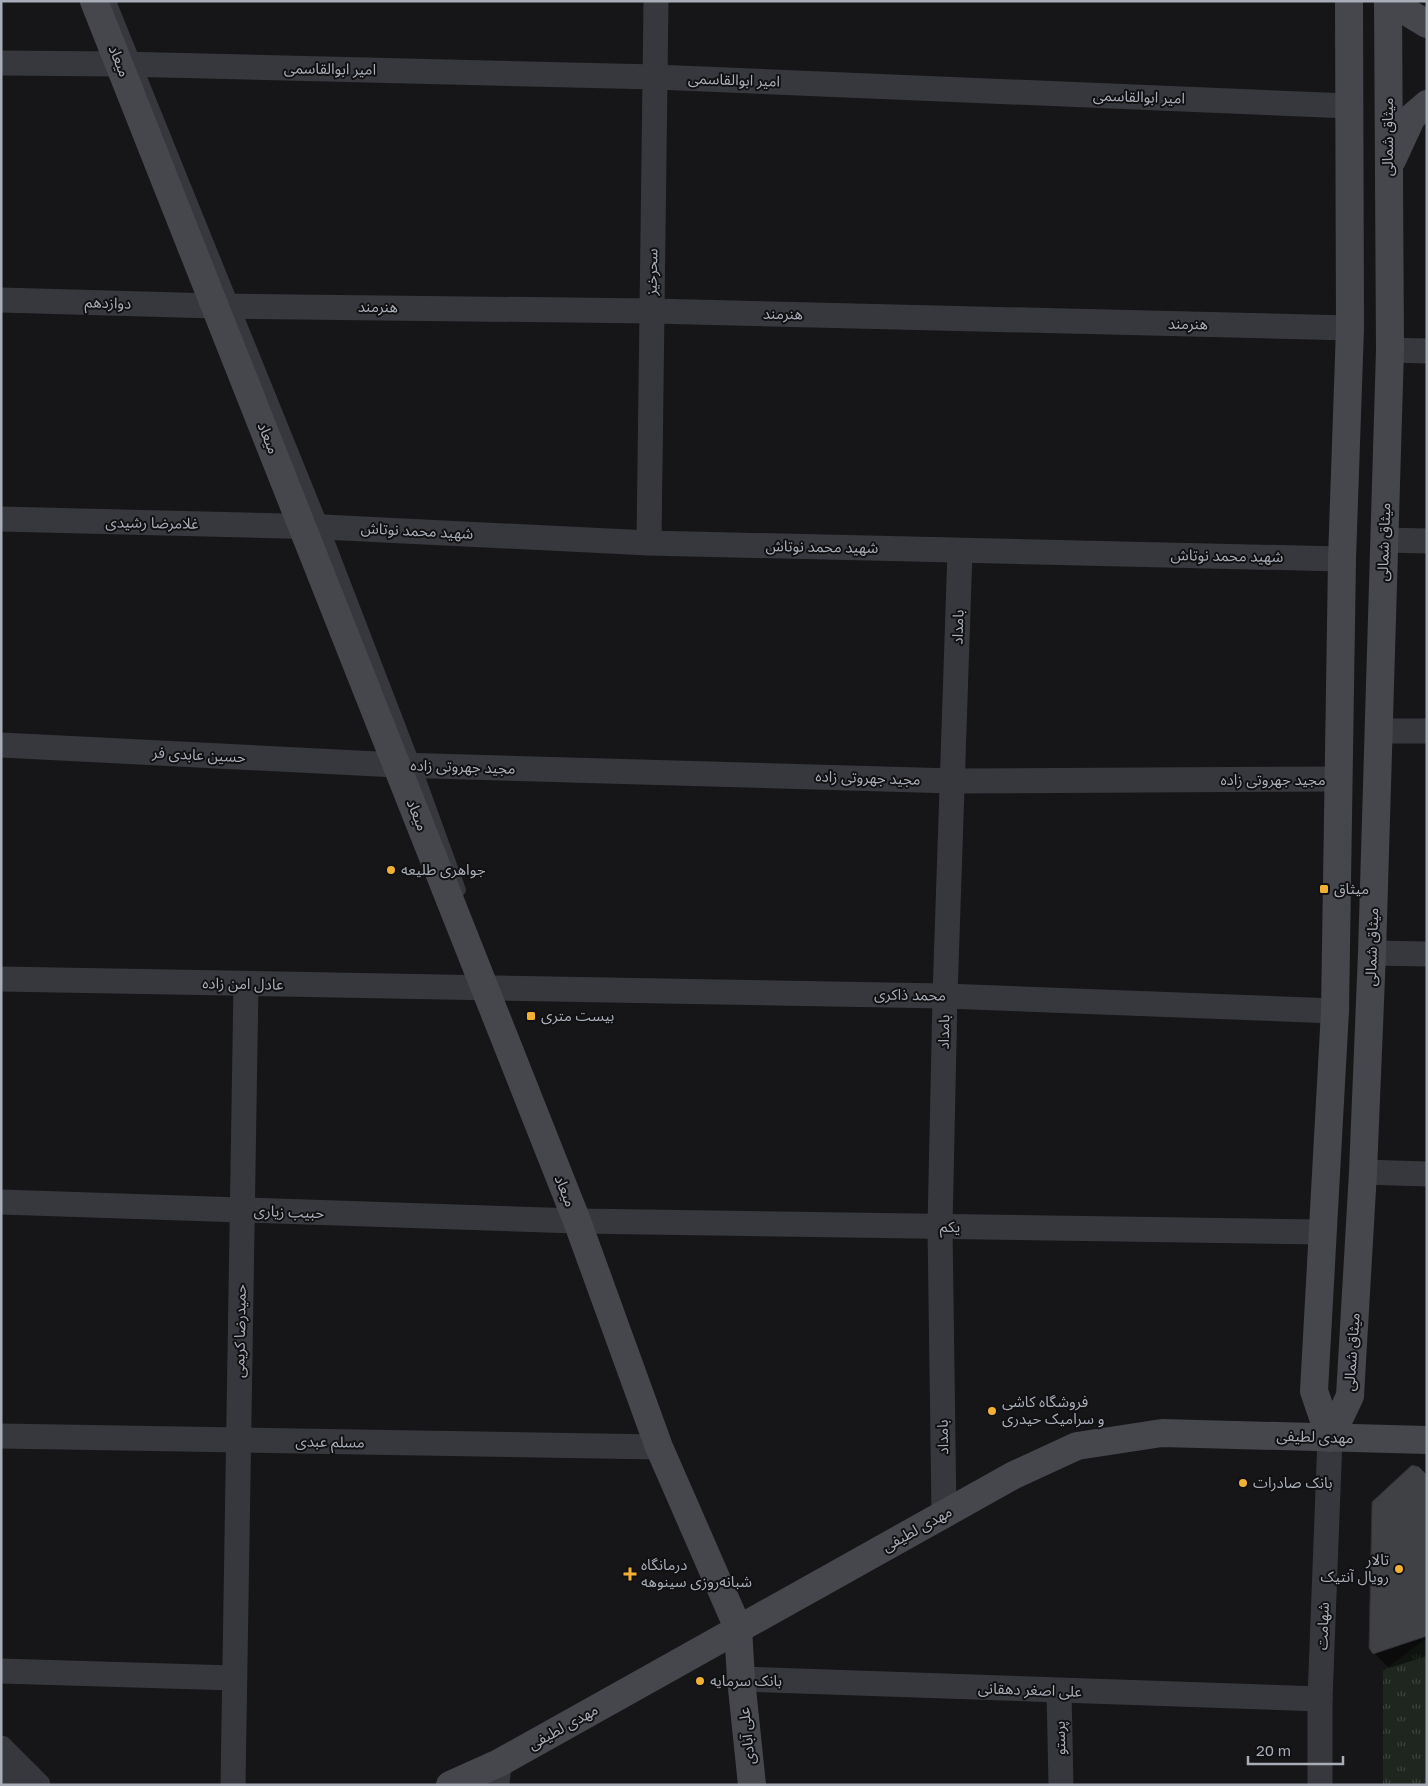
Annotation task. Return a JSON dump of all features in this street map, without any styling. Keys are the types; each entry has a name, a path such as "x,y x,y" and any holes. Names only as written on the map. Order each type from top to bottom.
{"main road":[{"name":"میعاد","path":"94,1 128,64 312,526 583,1221 659,1447 734,1619"},
{"path":"1330,1438 1314,1391 1335,1012 1342,559 1350,328 1349,1"},
{"path":"1389,1 1427,24"},
{"name":"میثاق شمالی","path":"1330,1438 1350,1396 1363,1172 1372,953 1390,350 1389,1"},
{"path":"1388,168 1412,117 1427,104"},
{"name":"مهدی لطیفی","path":"450,1785 498,1774 734,1619 944,1514 1014,1475 1077,1446 1162,1433 1427,1440"},
{"name":"علی آبادی","path":"734,1619 752,1785"}],"street":[{"name":"سحرخیز","path":"649,543 656,1"},
{"name":"امیر ابوالقاسمی","path":"1,63 128,64 655,77 1349,106"},
{"name":"دوازدهم","path":"1,300 224,306"},
{"name":"هنرمند","path":"224,306 652,311 1350,328"},
{"path":"1390,350 1427,351"},
{"name":"غلامرضا رشیدی","path":"1,519 312,526"},
{"name":"شهید محمد نوتاش","path":"312,526 649,543 1342,559"},
{"path":"1384,540 1427,541"},
{"name":"بامداد","path":"944,1514 940,1227 945,996 954,781 960,550"},
{"path":"1378,731 1427,731"},
{"name":"حسین عابدی‌ فر","path":"1,745 406,765"},
{"name":"مجید جهروتی زاده","path":"406,765 954,781 1339,780"},
{"path":"1372,953 1427,954"},
{"name":"عادل امن زاده","path":"1,979 491,988"},
{"name":"حمیدرضا کریمی","path":"233,1785 246,984"},
{"name":"محمد ذاکری","path":"491,988 945,996 1335,1012"},
{"path":"1363,1172 1427,1174"},
{"name":"حبیب زیاری","path":"1,1202 583,1221"},
{"name":"یکم","path":"583,1221 1322,1232"},
{"name":"مسلم عبدی","path":"1,1436 659,1447"},
{"name":"شهامت","path":"1320,1785 1320,1699 1330,1438"},
{"path":"1,1671 234,1678"},
{"name":"علی اصغر دهقانی","path":"741,1679 1320,1699"},
{"name":"پرستو","path":"1059,1691 1061,1785"},
{"path":"1,1748 34,1781"},
{"path":"1,1776 34,1781"}],"lane":[{"path":"110,1 128,64"},
{"path":"406,765 467,910 491,988"},
{"path":"583,1221 734,1619"}],"green space":[{"path":"1427,1638 1427,1785 1383,1785 1383,1671"}],"building":[{"name":"تالار رویال آنتیک","path":"1412,1465 1419,1467 1427,1475 1427,1636 1373,1654 1369,1648 1372,1502"}],"place":[{"name":"جواهری طلیعه","path":"391,870"},
{"name":"میثاق","path":"1324,889"},
{"name":"بیست متری","path":"531,1016"},
{"name":"فروشگاه کاشی و سرامیک حیدری","path":"992,1411"},
{"name":"بانک صادرات","path":"1243,1483"},
{"name":"تالار رویال آنتیک","path":"1399,1569"},
{"name":"درمانگاه شبانه‌روزی سینوهه","path":"630,1574"},
{"name":"بانک سرمایه","path":"700,1681"}]}
